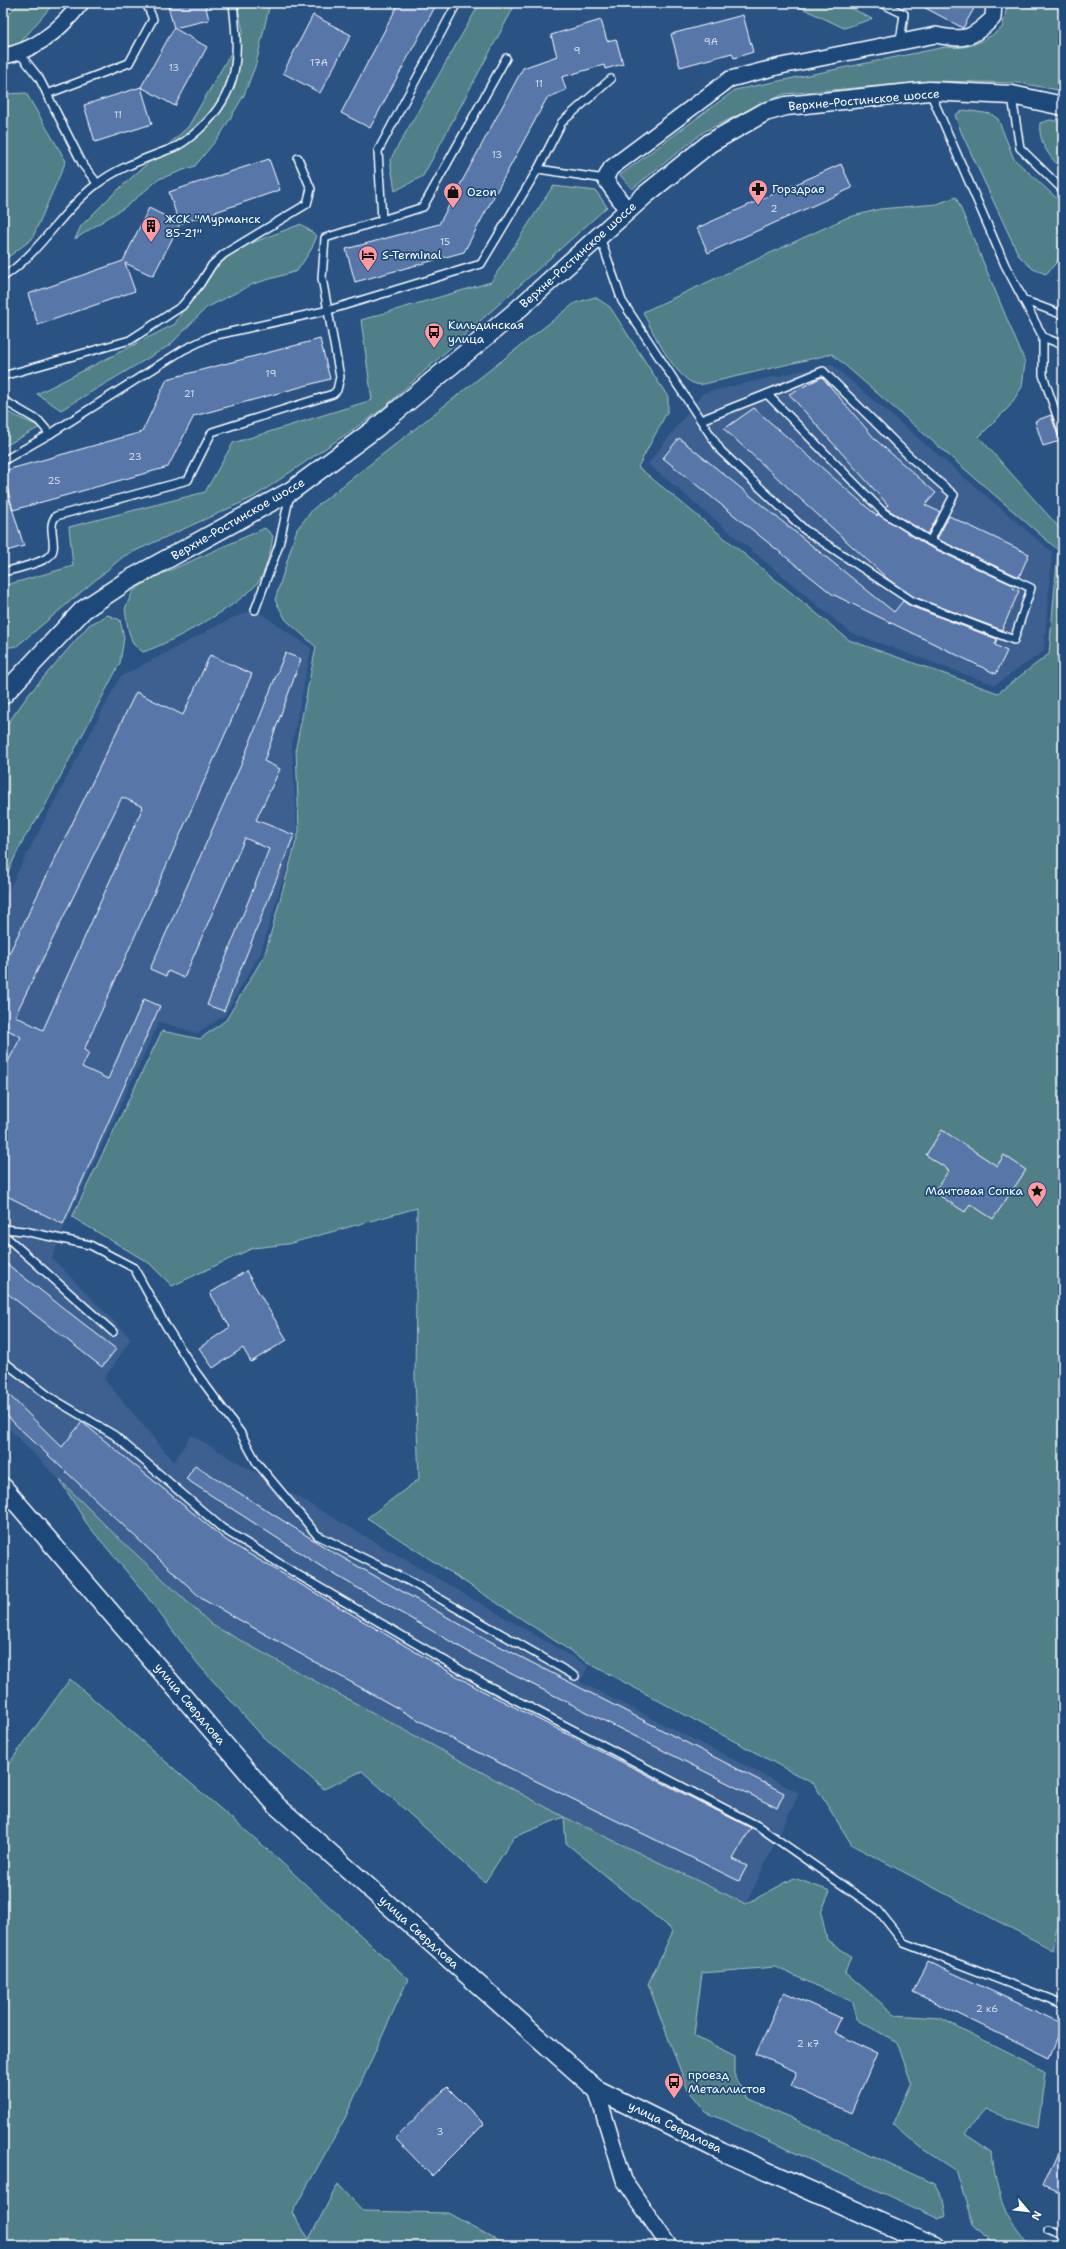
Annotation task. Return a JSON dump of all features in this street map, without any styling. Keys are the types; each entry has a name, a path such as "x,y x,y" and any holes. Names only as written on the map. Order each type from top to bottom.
{"street":[{"path":"3,56 20,54 50,36 81,3"},
{"path":"627,210 605,180 607,172 616,162 730,79 781,66 936,35 958,39 977,34 993,18 994,3"},
{"name":"Верхне-Ростинское шоссе","path":"5,690 83,610 104,595 291,491 376,428 514,313 627,210 710,143 765,112 786,106 929,91 1012,95 1063,106"},
{"name":"улица Свердлова","path":"3,1487 277,1806 596,2089 721,2151 935,2246"},
{"path":"596,2089 624,2180 669,2246"}],"lane":[{"path":"47,94 129,62 153,19 146,3"},
{"path":"3,277 39,246 75,204 97,184 124,167 179,145 200,129 221,107 234,73 237,45 234,3"},
{"path":"382,220 378,151 457,3"},
{"path":"881,3 904,14 900,42"},
{"path":"20,54 39,78 83,165 97,184"},
{"path":"3,572 48,558 53,550 51,524 56,516 188,480 212,432 333,394 337,390 340,377 322,278 325,238 423,207 506,58"},
{"path":"3,461 50,434 184,350 212,336 329,310 481,264 538,168 562,122 611,79"},
{"path":"929,91 1005,265 1043,337 1043,375 1063,434"},
{"path":"1012,95 1020,148 1063,190"},
{"path":"3,376 130,340 182,306 200,284 212,265 224,254 306,204 311,189 298,158"},
{"path":"538,168 605,180"},
{"path":"599,235 622,301 721,451 805,530 912,600 1014,640 1030,588 930,541 884,513 767,394"},
{"path":"1023,300 1063,315"},
{"path":"1043,337 1063,345"},
{"path":"701,420 823,371 910,457 954,495 930,541"},
{"path":"3,400 32,416 50,434"},
{"path":"255,610 279,545 291,491"},
{"path":"3,1229 24,1231 90,1245 134,1268 179,1346 195,1371 240,1432 257,1464 317,1535 409,1581 575,1676"},
{"path":"3,1234 113,1332"},
{"path":"3,1360 50,1397 114,1435 222,1528 295,1573 485,1684 758,1826 878,1910 904,1943 1063,2004"},
{"path":"1048,2229 1063,2235"}],"shaded area":[{"path":"831,364 1052,552 1044,651 995,685 851,633 648,464 703,393"},
{"path":"255,610 311,648 292,745 297,832 261,952 225,1015 197,1033 159,1022 65,1225 52,1258 131,1339 104,1379 174,1462 191,1435 588,1666 580,1682 799,1793 746,1904 564,1817 212,1625 108,1528 3,1423 3,900 120,677 234,617"},
{"path":"1063,1922 1063,1954 1053,1950 1056,1931"}],"green space":[{"path":"20,3 54,3 9,56 3,57 3,20"},
{"path":"237,3 270,3 256,64 244,95 221,134 195,166 159,179 128,205 75,239 81,226 110,197 188,127 243,32"},
{"path":"480,3 516,3 423,176 395,191 390,160"},
{"path":"791,3 842,3 872,19 844,28"},
{"path":"1008,3 1063,3 1063,91 1020,83 936,81 784,94 705,131 632,189 620,175 735,90 945,47 953,48 975,44 1002,28"},
{"path":"26,93 66,161 32,239 3,261 3,94"},
{"path":"964,110 991,114 998,119 1014,159 1063,204 1063,240 1057,262 1046,274 1033,269 1019,256 962,134 955,115"},
{"path":"1050,120 1063,122 1063,170 1049,154 1041,137 1040,123"},
{"path":"553,186 596,191 607,207 380,411 254,497 124,556 17,646 3,648 3,586 73,566 69,527 205,492 233,443 372,400 361,320 491,282"},
{"path":"956,197 1025,362 1022,387 1009,407 979,437 1063,532 1063,1922 1056,1931 1053,1950 852,1845 814,1784 592,1665 367,1518 419,1479 415,1378 417,1208 288,1244 253,1248 172,1286 149,1263 72,1217 162,1031 200,1039 226,1020 265,954 299,831 296,747 316,647 286,620 275,600 297,529 313,509 575,303 595,297 610,307 668,397 668,410 638,467 849,640 998,693 1049,654 1058,550 832,354 705,384 697,384 688,380 673,364 658,341 643,312 846,218 880,209 937,204"},
{"path":"301,224 317,236 311,250 297,271 253,284 206,308 170,345 61,410 37,394 175,324 213,258"},
{"path":"3,410 40,427 3,447"},
{"path":"265,528 273,536 268,562 260,580 247,594 219,613 170,641 143,652 133,644 128,629 125,609 133,591 151,579"},
{"path":"108,615 120,620 124,638 120,663 44,808 23,840 3,882 3,730 29,694 89,625"},
{"path":"60,1480 108,1528 212,1625 564,1817 514,1837 485,1882 362,1771 324,1789 263,1737 198,1664 142,1590 87,1524"},
{"path":"70,1679 267,1849 408,1979 345,2118 292,2213 309,2239 338,2184 363,2211 448,2213 508,2246 3,2246 3,1772"},
{"path":"564,1817 746,1904 794,1878 830,1891 821,1913 827,1940 851,1956 845,1972 895,2015 940,2018 1045,2071 1038,2128 985,2110 965,2134 992,2152 998,2189 1006,2211 1018,2232 1027,2242 1027,2246 997,2246 992,2244 973,2225 956,2171 924,2150 893,2123 911,2082 897,2042 857,2020 853,2002 775,1967 702,1973 694,2035 735,2056 735,2078 748,2098 934,2184 943,2200 946,2215 939,2219 706,2112 687,2088 648,1984 673,1931 566,1843"},
{"path":"1063,2088 1063,2128 1058,2125"}],"building":[{"path":"167,3 205,3 209,20 174,28"},
{"path":"399,3 437,3 370,128 341,113"},
{"path":"916,3 977,3 963,28"},
{"path":"313,15 351,35 320,93 283,73"},
{"path":"743,15 753,52 734,58 732,53 680,67 671,34"},
{"path":"601,20 607,41 616,39 623,64 605,69 604,65 562,77 566,90 547,98 464,252 355,282 346,249 439,224 523,68 557,56 551,35"},
{"path":"174,28 207,47 175,106 141,87"},
{"path":"141,87 152,124 95,142 84,105"},
{"name":"ЖСК \"Мурманск 85-21\"","path":"269,159 280,190 180,224 153,276 125,263 135,291 38,325 28,294 123,261 149,208 179,223 169,192"},
{"path":"841,164 852,188 708,253 697,228"},
{"path":"320,339 330,379 194,416 168,467 13,510 3,471 142,432 167,379"},
{"path":"822,377 876,440 936,493 925,505 940,512 928,534 885,507 888,505 789,394"},
{"path":"754,408 877,516 878,514 928,546 1015,586 1013,588 1019,591 1002,630 914,597 889,580 724,429"},
{"path":"1051,415 1058,436 1063,440 1043,446 1035,421"},
{"path":"679,438 894,612 903,601 910,606 997,639 995,645 1007,651 996,674 832,594 663,458"},
{"path":"6,489 24,546 3,552 3,490"},
{"path":"949,516 1029,554 1019,577 937,539"},
{"path":"285,653 301,659 264,761 280,769 256,820 294,835 224,1011 207,1005 269,849 245,838 184,978 168,971 166,976 150,969 241,765"},
{"path":"210,655 252,674 84,1050 89,1053 82,1067 108,1079 144,999 160,1006 63,1224 3,1194 3,1071 21,1037 8,1030 3,1040 3,966 136,692 183,715","holes":["122,797 143,807 43,1030 15,1016"]},
{"path":"942,1130 997,1166 1004,1155 1026,1170 993,1219 970,1204 965,1212 934,1192 949,1170 926,1155"},
{"path":"3,1261 116,1349 102,1367 3,1290"},
{"path":"246,1271 287,1340 251,1362 243,1348 213,1368 199,1348 230,1327 210,1293"},
{"path":"3,1389 62,1447 82,1422 227,1541 477,1688 751,1828 733,1859 747,1866 739,1881 467,1747 202,1599 16,1425 3,1411"},
{"path":"195,1465 331,1551 486,1639 784,1793 777,1808 474,1655 325,1569 186,1479"},
{"path":"927,1961 1063,2024 1049,2058 913,1992"},
{"path":"784,1992 841,2018 834,2033 877,2053 851,2113 791,2086 797,2072 756,2054"},
{"path":"447,2087 484,2124 432,2176 395,2138"},
{"path":"1063,2141 1063,2196 1043,2187"}],"place":[{"name":"Горздрав","path":"758,206"},
{"name":"Ozon","path":"453,209"},
{"name":"ЖСК \"Мурманск 85-21\"","path":"151,243"},
{"name":"S-Terminal","path":"368,272"},
{"name":"Кильдинская улица","path":"434,349"},
{"name":"Мачтовая Сопка","path":"1037,1208"},
{"name":"проезд Металлистов","path":"674,2099"}]}
